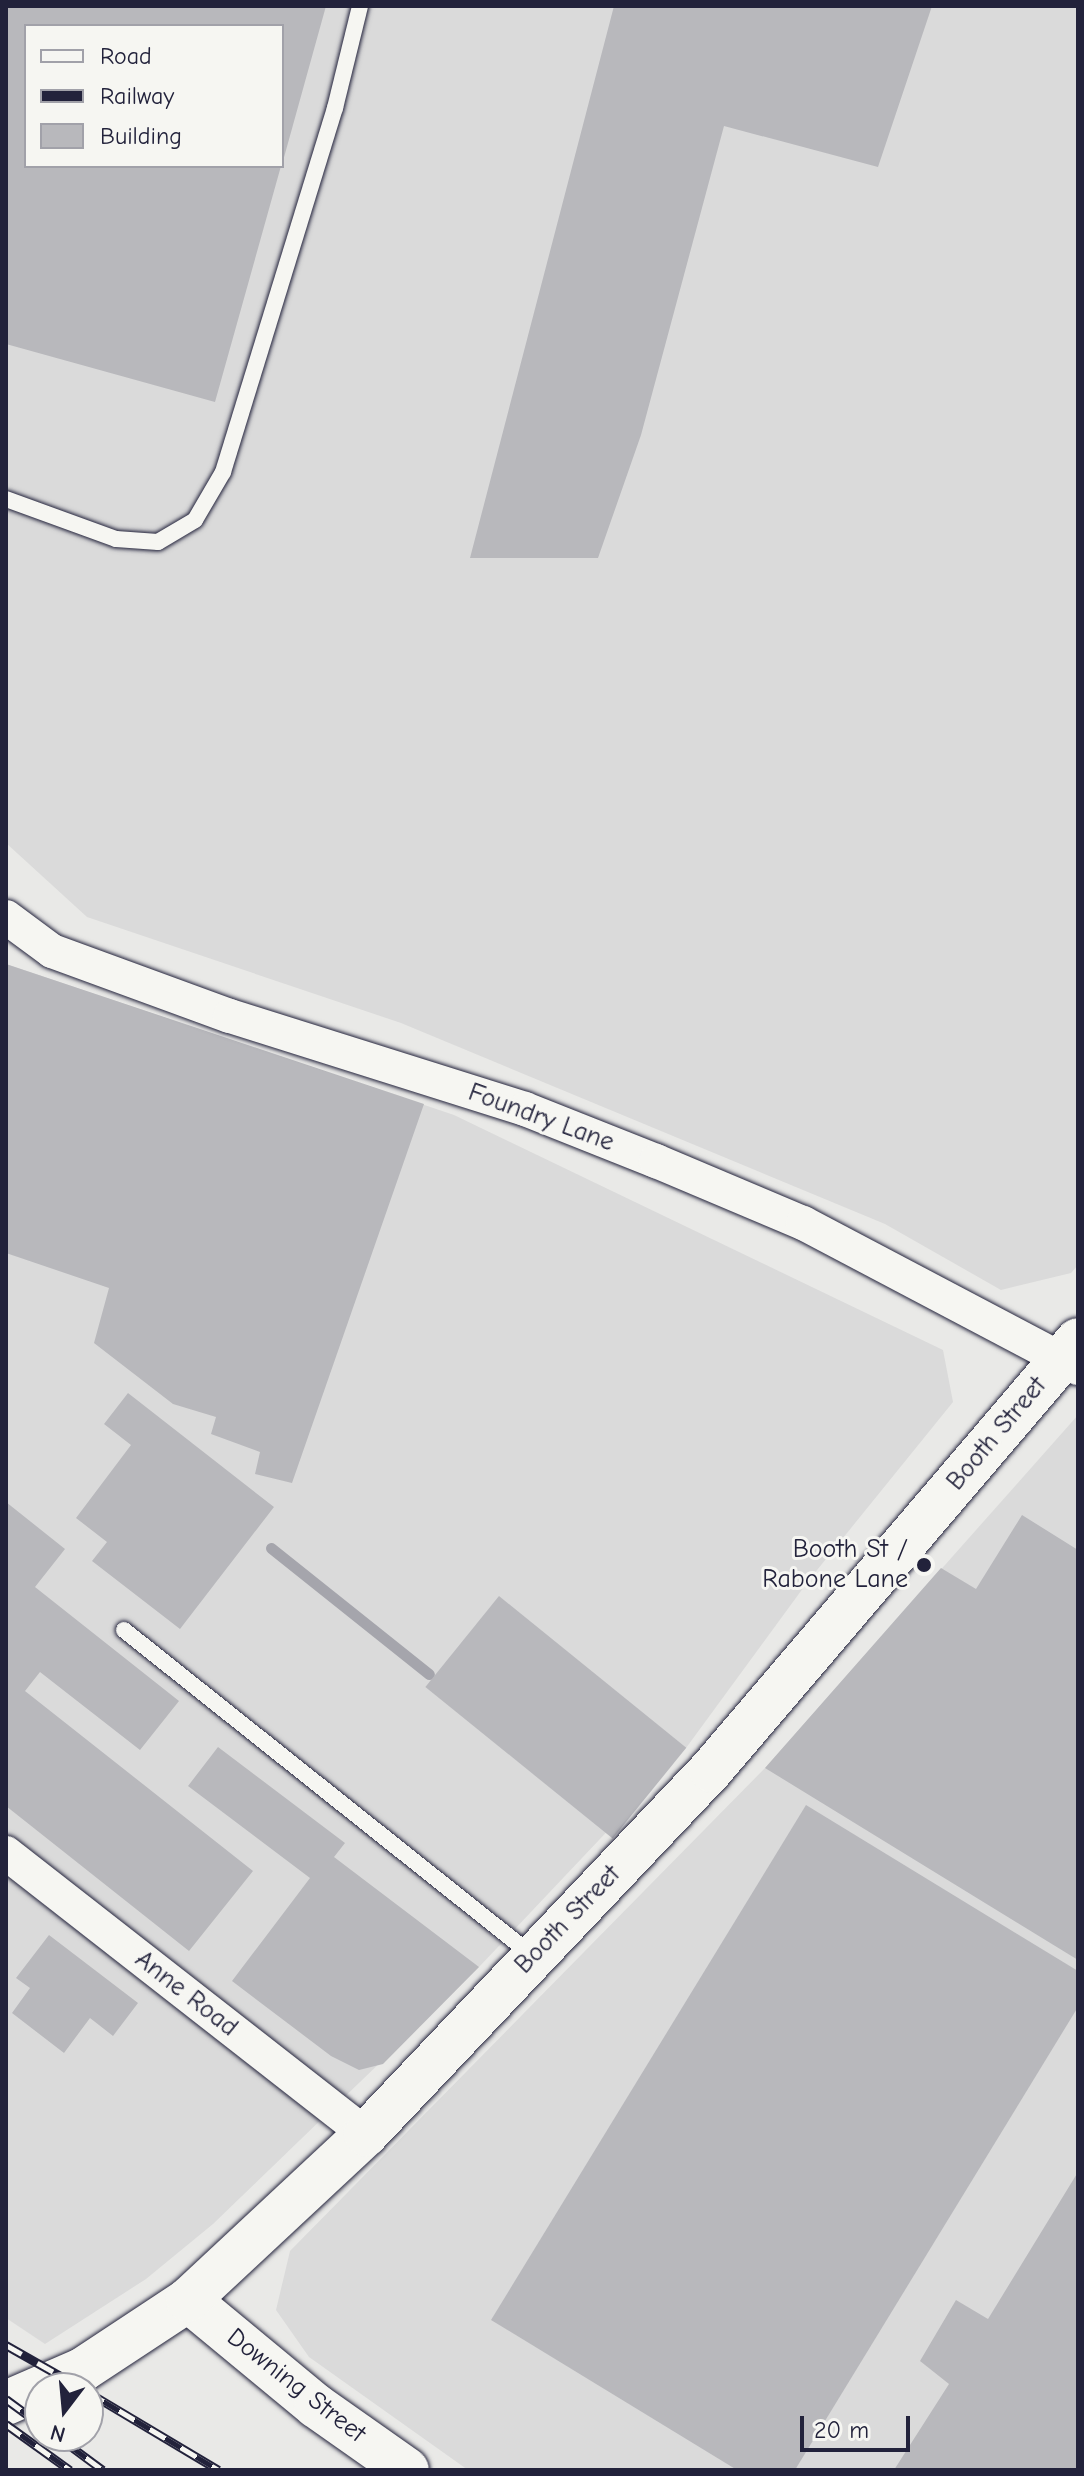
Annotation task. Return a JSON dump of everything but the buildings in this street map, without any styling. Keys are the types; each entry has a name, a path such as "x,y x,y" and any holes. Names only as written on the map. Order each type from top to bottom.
{"main road":[{"name":"Booth Street","path":"6,2403 82,2370 188,2300 366,2134 711,1770 1073,1355"},
{"name":"Downing Street","path":"188,2300 316,2406 407,2470"}],"street":[{"name":"Foundry Lane","path":"6,917 52,951 230,1016 525,1109 656,1161 803,1223 1073,1355"},
{"name":"Anne Road","path":"6,1853 366,2134"}],"lane":[{"path":"6,499 116,539 158,542 195,520 223,472 335,108 360,6"},
{"path":"124,1630 533,1956"}],"shaded area":[{"path":"6,6 1078,6 1078,1265 1071,1273 1001,1290 885,1224 401,1023 87,917 6,843"},
{"path":"6,964 454,1115 943,1350 953,1402 809,1580 686,1748 479,1967 213,2224 146,2279 45,2344 6,2318"},
{"path":"1078,1415 1078,2470 468,2470 309,2357 276,2310 290,2251 765,1768"}],"waterway":[{"path":"271,1548 429,1674"}],"railway":[{"path":"6,2345 54,2372"},
{"path":"6,2399 24,2412"},
{"path":"104,2402 219,2470"},
{"path":"6,2424 70,2470"},
{"path":"79,2452 103,2470"}],"place":[{"name":"Booth St / Rabone Lane","path":"924,1565"}]}
